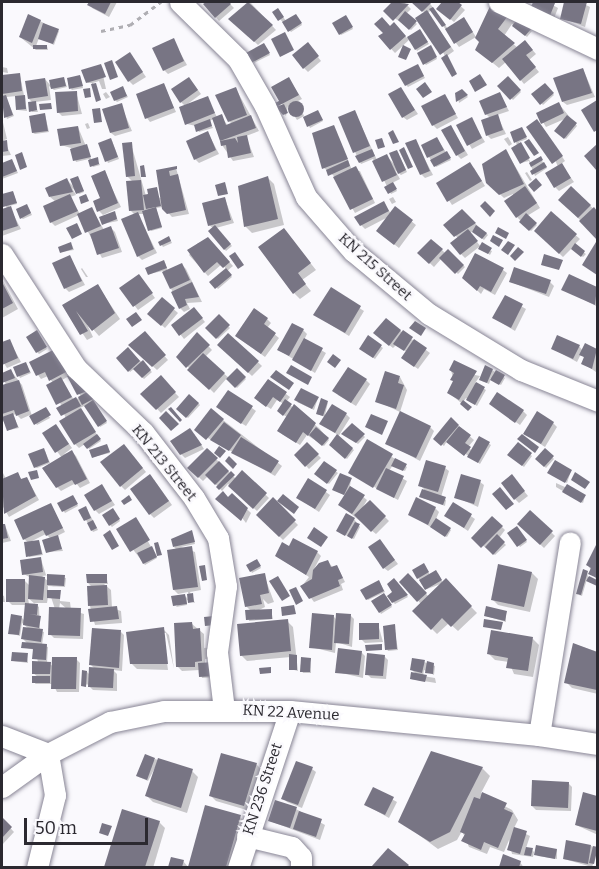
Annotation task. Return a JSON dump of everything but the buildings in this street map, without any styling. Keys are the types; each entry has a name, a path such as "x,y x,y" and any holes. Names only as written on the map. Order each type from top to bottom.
{"street":[{"name":"KN 215 Street","path":"180,2 238,59 265,106 306,196 353,251 439,321 521,370 597,401"},
{"path":"500,2 597,49"},
{"name":"KN 213 Street","path":"2,254 76,368 143,432 194,498 218,538 226,586 217,652 224,710"},
{"path":"539,735 570,542"},
{"name":"KN 22 Avenue","path":"2,787 48,754 110,722 164,711 290,711 539,735 597,744"},
{"name":"KN 236 Street","path":"238,867 290,711"},
{"path":"2,736 48,754 55,795 37,867"},
{"path":"248,836 292,848 301,857 301,867"}],"path":[{"path":"101,31 130,25 163,2"}]}
